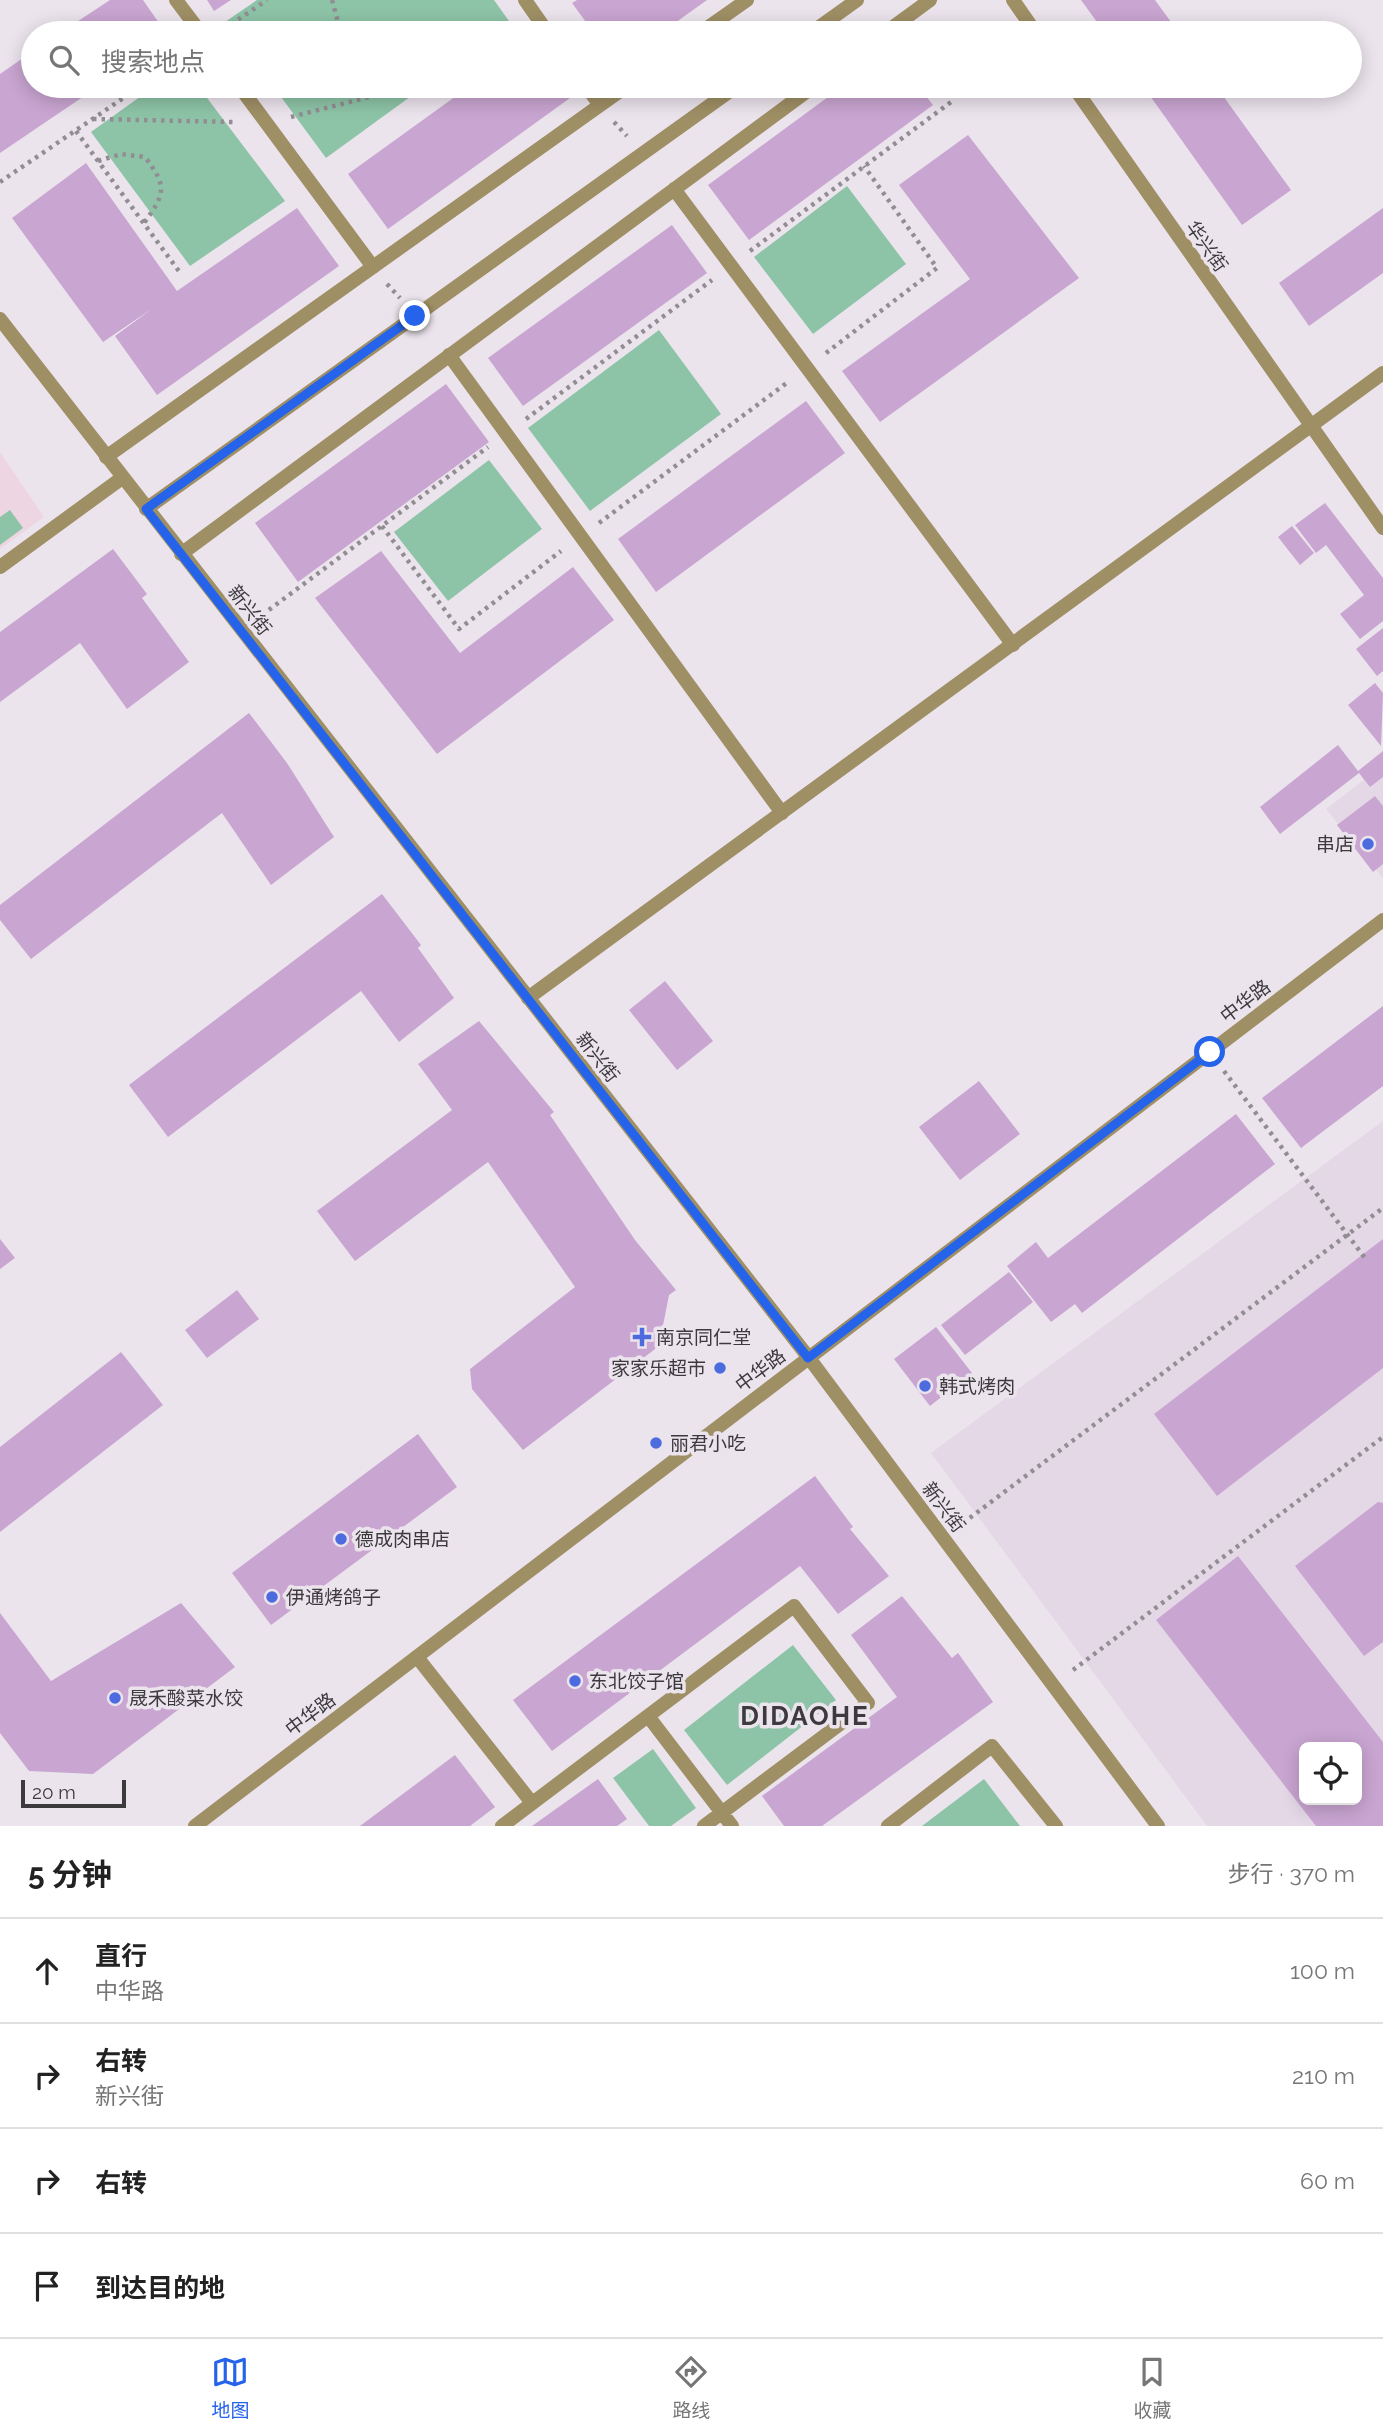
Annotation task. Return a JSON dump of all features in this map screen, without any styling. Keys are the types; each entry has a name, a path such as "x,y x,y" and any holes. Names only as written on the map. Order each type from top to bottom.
{"street":[{"path":"176,0 192,21"},
{"path":"525,0 540,21"},
{"path":"717,21 747,0"},
{"path":"828,21 857,0"},
{"path":"901,21 930,0"},
{"path":"1013,0 1028,21"},
{"path":"248,98 373,267"},
{"path":"595,98 600,105"},
{"path":"106,457 610,98"},
{"path":"146,509 720,98"},
{"path":"181,554 798,98"},
{"name":"华兴街","path":"1081,98 1310,428 1383,528"},
{"path":"674,189 1013,645"},
{"name":"新兴街","path":"0,318 808,1358 1158,1826"},
{"path":"449,355 782,813"},
{"path":"528,998 1383,373"},
{"path":"0,566 122,478"},
{"name":"中华路","path":"195,1826 1383,919"},
{"path":"502,1826 794,1606 868,1703 704,1826"},
{"path":"417,1657 532,1803"},
{"path":"648,1716 732,1826"},
{"path":"888,1826 992,1746 1056,1826"}],"path":[{"path":"236,21 267,0"},
{"path":"332,0 338,21"},
{"path":"0,182 124,98"},
{"path":"241,631 951,102"},
{"path":"76,131 181,274"},
{"path":"98,161 121,154 145,157 161,177 162,199 144,223"},
{"path":"382,526 459,629 937,268 864,166"},
{"path":"1210,1052 1365,1258"},
{"path":"943,1539 1383,1208"},
{"path":"1052,1685 1383,1437"}],"shaded area":[{"path":"0,452 44,517 0,549"},
{"path":"1383,765 1383,878 1326,809"},
{"path":"1383,1121 1383,1826 1207,1826 931,1453"}],"green space":[{"path":"257,0 494,0 509,21 226,21"},
{"path":"138,98 207,98 285,201 190,266 91,132"},
{"path":"282,98 408,98 326,158"},
{"path":"847,186 906,264 813,334 754,257"},
{"path":"659,330 721,414 590,511 528,428"},
{"path":"489,460 542,529 448,601 394,532"},
{"path":"10,510 23,528 0,545 0,517"},
{"path":"793,1645 836,1700 727,1785 684,1730"},
{"path":"653,1749 696,1808 671,1826 649,1826 613,1778"},
{"path":"984,1779 1020,1826 922,1826"}],"building":[{"path":"110,0 143,0 158,21 78,21"},
{"path":"207,0 231,0 214,11"},
{"path":"577,0 707,0 678,21 585,21 572,3"},
{"path":"1081,0 1155,0 1170,21 1096,21"},
{"path":"21,59 21,98 81,98 0,153 0,74"},
{"path":"453,98 570,98 388,229 348,174"},
{"path":"827,98 927,98 933,105 749,240 708,185"},
{"path":"1152,98 1225,98 1291,190 1242,225"},
{"path":"968,135 1079,278 880,422 842,371 970,279 899,185"},
{"path":"86,163 177,291 297,208 339,266 157,395 115,336 153,308 103,342 12,218"},
{"path":"1383,208 1383,273 1309,326 1279,283"},
{"path":"672,225 707,273 523,406 488,358"},
{"path":"446,384 489,442 298,582 255,523"},
{"path":"806,401 845,453 656,592 618,539"},
{"path":"1325,503 1383,578 1383,621 1360,639 1340,614 1364,595 1326,545 1316,553 1295,525"},
{"path":"1292,526 1314,553 1300,565 1278,537"},
{"path":"113,549 147,594 142,598 189,662 127,709 80,643 0,702 0,632"},
{"path":"381,551 460,653 573,567 614,620 437,754 315,598"},
{"path":"1383,628 1383,671 1377,676 1356,649"},
{"path":"1375,683 1383,693 1381,746 1348,705"},
{"path":"249,713 287,763 334,837 271,885 222,813 31,959 0,920 0,905"},
{"path":"1338,745 1358,771 1383,751 1383,777 1370,787 1359,773 1280,834 1260,807"},
{"name":"串店","path":"1375,796 1383,806 1383,864 1373,872 1337,825"},
{"path":"382,894 421,945 418,948 454,998 399,1042 361,991 168,1137 129,1085"},
{"path":"665,981 713,1041 677,1070 629,1010"},
{"path":"1383,1006 1383,1086 1301,1148 1262,1098"},
{"path":"479,1021 554,1112 550,1115 635,1240 676,1290 669,1295 659,1346 523,1450 472,1389 470,1369 575,1287 488,1162 355,1261 317,1211 452,1110 418,1064"},
{"path":"979,1081 1020,1134 960,1180 919,1127"},
{"path":"1236,1114 1275,1164 1082,1313 1075,1304 1051,1322 1007,1266 1036,1242 1048,1258"},
{"path":"0,1239 15,1258 0,1269"},
{"path":"1383,1239 1383,1368 1217,1496 1154,1414"},
{"path":"1009,1272 1033,1302 965,1355 941,1325"},
{"path":"237,1290 259,1319 207,1358 185,1330"},
{"path":"936,1327 972,1373 930,1406 894,1359"},
{"path":"121,1352 163,1405 0,1532 0,1447"},
{"path":"418,1434 457,1487 271,1625 232,1573"},
{"path":"815,1476 853,1527 850,1529 889,1576 838,1614 800,1566 552,1751 513,1700"},
{"path":"1378,1502 1383,1503 1383,1642 1364,1656 1295,1566"},
{"path":"1238,1556 1383,1742 1383,1826 1316,1826 1300,1805 1362,1805 1362,1742 1299,1742 1299,1804 1156,1620"},
{"path":"902,1596 952,1658 958,1653 993,1702 822,1826 784,1826 762,1796 897,1697 851,1635"},
{"path":"181,1603 235,1667 93,1774 29,1771 0,1733 0,1613 51,1681"},
{"path":"455,1755 495,1807 470,1826 360,1826"},
{"path":"598,1779 627,1819 617,1826 532,1826"}],"place":[{"name":"串店","path":"1368,844"},
{"name":"南京同仁堂","path":"642,1337"},
{"name":"家家乐超市","path":"720,1368"},
{"name":"韩式烤肉","path":"925,1386"},
{"name":"丽君小吃","path":"656,1443"},
{"name":"德成肉串店","path":"341,1539"},
{"name":"伊通烤鸽子","path":"272,1597"},
{"name":"东北饺子馆","path":"575,1681"},
{"name":"晟禾酸菜水饺","path":"115,1698"}],"district":[{"name":"DIDAOHE","path":"805,1716"}],"route":[{"path":"415,316 146,509 808,1358 1210,1052"}]}
